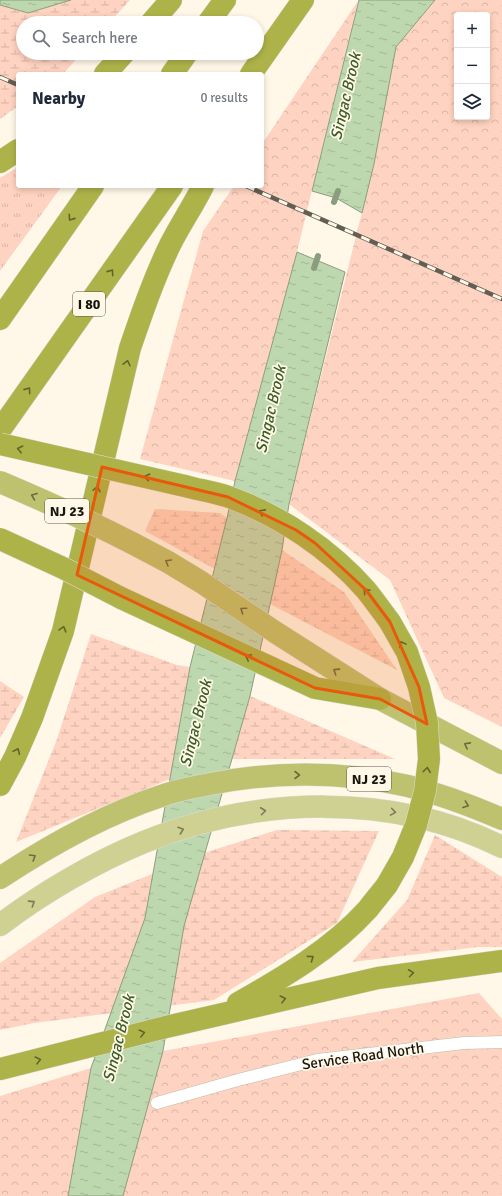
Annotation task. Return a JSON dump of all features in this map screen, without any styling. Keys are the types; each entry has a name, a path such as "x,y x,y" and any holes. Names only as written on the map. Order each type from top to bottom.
{"highway":[{"path":"157,16 171,0"},
{"path":"213,16 225,0"},
{"path":"264,55 303,0"},
{"path":"261,72 286,24"},
{"path":"107,72 118,60"},
{"path":"173,72 182,60"},
{"path":"252,72 261,60"},
{"path":"0,162 16,151"},
{"path":"0,319 92,188"},
{"name":"I 80","path":"0,430 171,188"},
{"path":"0,785 15,757 32,718 63,632 130,348 142,312 171,243 202,188"},
{"path":"0,444 228,497 252,507 296,530 315,543 341,565 366,590 390,622 406,652 420,687 427,723 429,759 425,791 416,825 403,857 387,885 367,910 344,932 287,975 218,1015"},
{"name":"NJ 23","path":"0,482 91,522 168,562 380,699 502,763"},
{"path":"0,539 63,568 121,598 315,688 380,699"},
{"path":"0,554 121,598"},
{"name":"NJ 23","path":"0,878 81,829 161,795 231,780 255,777 294,774 332,775 371,779 409,787 445,797 502,819"},
{"path":"0,1069 166,1027 378,978 502,961"}],"main road":[{"path":"0,925 70,879 97,864 144,842 194,825 255,812 330,806 365,808 401,813 467,831 502,847"}],"lane":[{"name":"Service Road North","path":"157,1103 317,1060 464,1044 502,1042"}],"highlighted area":[{"path":"102,467 228,497 296,530 315,543 366,590 390,622 419,687 427,724 380,699 315,688 77,575"}],"green space":[{"path":"71,0 130,0 115,16 16,16 16,60 76,60 65,72 16,72 16,107 0,119 0,5 28,13"},
{"path":"435,0 502,0 502,727 444,698 390,580 289,504 374,164 396,47"},
{"path":"358,1 297,252 235,481 140,459 203,231 233,188 264,188 264,141"},
{"path":"16,168 16,188 61,188 0,271 0,178"},
{"path":"155,509 220,513 227,518 215,569 145,531"},
{"path":"282,550 344,592 397,670 270,604"},
{"path":"91,634 177,665 190,667 170,779 16,842 57,739"},
{"path":"0,681 24,697 0,738"},
{"path":"250,696 395,759 231,759"},
{"path":"277,830 379,831 337,923 214,1000 34,1023 0,1030 0,963 95,897 204,853"},
{"path":"435,835 502,877 502,947 478,947 352,962 407,900"},
{"path":"479,993 502,1019 502,1196 0,1196 0,1096 91,1068 163,1051"}],"water":[{"path":"0,0 71,0 28,13 0,5"},
{"path":"359,0 435,0 396,47 374,164 362,213 336,198 312,191"},
{"path":"297,252 345,272 289,504 282,550 250,696 184,926 163,1051 123,1196 68,1196 91,1068 145,918 190,667 235,481"}],"waterway":[{"name":"Singac Brook","path":"334,202 338,191"},
{"name":"Singac Brook","path":"314,268 318,256"}],"railway":[{"path":"0,77 16,84"},
{"path":"251,188 502,299"}]}
